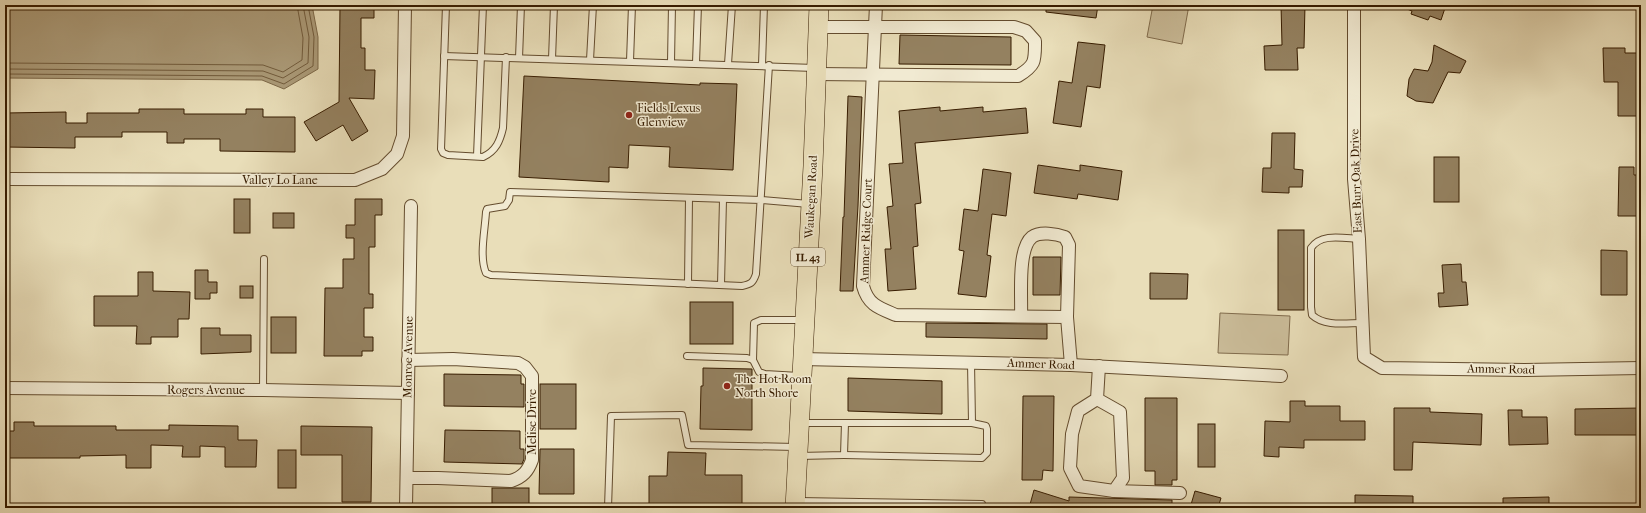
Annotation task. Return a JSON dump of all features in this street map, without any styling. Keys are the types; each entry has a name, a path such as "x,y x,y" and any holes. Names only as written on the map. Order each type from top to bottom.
{"main road":[{"name":"Waukegan Road","path":"795,504 811,204 819,5"}],"street":[{"name":"Valley Lo Lane","path":"5,179 355,180 382,169 396,154 403,136 405,5"},
{"name":"Ammer Ridge Court","path":"876,5 863,286 866,298 877,307 896,315 1068,317"},
{"name":"East Burr Oak Drive","path":"1354,5 1354,179 1359,239 1364,357"},
{"path":"816,71 872,75 1018,76 1030,69 1034,62 1035,51 1035,41 1026,31 1014,27 818,27"},
{"name":"Monroe Avenue","path":"406,508 410,206"},
{"path":"1021,316 1022,257 1027,244 1033,237 1042,234 1056,234 1065,237 1069,245 1068,317 1071,365"},
{"name":"Ammer Road","path":"1364,357 1382,368 1525,370 1641,368"},
{"name":"Melise Drive","path":"407,478 511,482 528,472 532,460 532,376 525,367 518,363 506,362 453,359 408,360"},
{"name":"Ammer Road","path":"802,368 971,362 1099,366 1281,376"},
{"path":"1097,399 1099,366"},
{"name":"Rogers Avenue","path":"5,388 263,390 408,393"},
{"path":"1097,399 1120,412 1124,478 1114,491"},
{"path":"1097,399 1078,411 1072,434 1070,468 1078,486 1114,491 1180,493"}],"lane":[{"path":"446,5 441,149 443,153 448,155 483,157 488,155 497,146 501,138 506,58"},
{"path":"477,156 483,5"},
{"path":"519,58 521,5"},
{"path":"552,59 554,5"},
{"path":"590,60 592,5"},
{"path":"630,61 632,5"},
{"path":"671,62 672,5"},
{"path":"696,63 698,5"},
{"path":"728,64 732,5"},
{"path":"762,65 764,5"},
{"path":"444,56 762,65 816,71"},
{"path":"769,66 761,200 756,274 754,281 751,284 742,286 688,284 491,275 486,273 483,259 486,212 487,209 505,206 509,200 510,192 761,200 811,204"},
{"path":"688,284 689,198"},
{"path":"721,285 723,199"},
{"path":"1359,239 1323,238 1315,242 1311,248 1311,307 1312,315 1321,322 1362,323"},
{"path":"263,390 264,259"},
{"path":"802,368 764,374 759,372 754,360 754,323 761,320 804,320"},
{"path":"687,356 747,358 754,360"},
{"path":"971,362 972,423"},
{"path":"608,508 611,416 682,415 688,445 844,455 982,458 987,453 987,429 983,424 799,423"},
{"path":"844,455 845,423"},
{"path":"795,504 982,504 982,508"}],"shaded area":[{"path":"1153,5 1189,5 1182,44 1147,37"},
{"path":"1220,313 1290,316 1288,355 1218,353"}],"water":[{"path":"5,5 312,5 318,37 318,69 284,89 262,80 5,78"}],"building":[{"path":"340,5 374,5 374,18 361,18 361,48 365,48 365,70 375,70 374,99 349,98 368,131 352,141 343,125 316,141 304,122 339,102"},
{"path":"1046,5 1098,5 1096,18 1046,12"},
{"path":"1281,5 1305,5 1304,48 1297,48 1298,70 1265,70 1264,46 1282,45"},
{"path":"1402,5 1446,5 1441,20 1430,16 1428,20 1411,14 1412,11 1402,7"},
{"path":"900,35 1011,37 1011,65 899,64"},
{"path":"1078,42 1105,45 1100,88 1087,86 1081,127 1053,123 1059,81 1072,83"},
{"path":"1434,45 1466,61 1460,73 1448,72 1433,103 1416,101 1407,96 1409,79 1414,69 1428,71 1432,62"},
{"path":"1603,48 1625,48 1625,53 1641,53 1641,116 1618,116 1618,82 1604,82"},
{"name":"Fields Lexus Glenview","path":"524,76 700,85 700,83 737,84 733,170 669,167 670,147 629,145 628,168 609,167 609,182 519,177"},
{"path":"848,96 862,97 858,206 853,291 840,291 844,217"},
{"path":"940,107 940,111 983,107 983,112 1026,108 1028,133 915,143 921,203 915,204 918,246 913,247 916,289 888,291 885,249 891,249 887,207 893,206 889,164 903,163 899,111"},
{"path":"139,109 184,109 184,114 246,114 246,109 263,109 263,117 295,117 295,152 220,151 220,139 184,139 184,143 167,143 167,132 122,132 122,137 75,137 75,148 5,147 5,113 66,112 66,123 87,123 87,113 139,113"},
{"path":"1272,133 1295,133 1294,169 1303,170 1302,187 1289,187 1289,193 1262,192 1263,168 1271,168"},
{"path":"1434,157 1459,157 1459,202 1434,202"},
{"path":"1038,165 1080,171 1080,165 1122,171 1118,200 1078,194 1077,199 1034,193"},
{"path":"1619,167 1634,167 1634,175 1641,175 1640,216 1618,216"},
{"path":"983,169 1011,173 1006,216 992,214 987,255 991,256 986,297 958,294 964,251 959,250 964,209 978,211"},
{"path":"234,199 250,199 250,233 234,233"},
{"path":"355,199 382,199 382,215 375,215 375,247 369,247 369,294 373,294 373,308 364,308 364,337 373,337 373,351 362,351 362,356 324,356 325,288 343,288 343,259 354,259 354,238 346,238 346,225 355,225"},
{"path":"273,213 294,213 294,228 273,228"},
{"path":"1278,230 1304,230 1304,310 1278,310"},
{"path":"1601,250 1627,251 1627,295 1601,295"},
{"path":"1033,257 1061,257 1060,295 1033,295"},
{"path":"1461,264 1462,282 1466,282 1468,305 1439,307 1438,293 1444,293 1442,265"},
{"path":"195,270 208,270 208,282 217,282 217,293 210,293 210,299 195,299"},
{"path":"138,272 153,272 153,291 190,292 189,319 178,319 178,337 151,337 151,344 136,344 137,326 94,326 94,296 138,296"},
{"path":"1150,273 1188,274 1187,299 1150,299"},
{"path":"240,286 253,286 253,298 240,298"},
{"path":"690,302 733,302 733,344 690,344"},
{"path":"271,317 296,317 296,353 271,353"},
{"path":"926,323 1047,324 1047,339 926,337"},
{"path":"201,328 220,328 220,335 251,335 251,352 201,354"},
{"path":"703,368 752,369 752,430 700,429"},
{"path":"444,374 521,375 521,384 524,384 524,407 444,406"},
{"path":"848,378 942,381 942,414 848,411"},
{"path":"540,384 576,384 576,429 540,429"},
{"path":"1023,396 1054,396 1053,471 1043,470 1042,480 1022,480"},
{"path":"1145,398 1177,398 1177,480 1172,480 1172,485 1155,485 1155,471 1145,471"},
{"path":"1290,401 1305,401 1305,406 1340,406 1340,421 1365,421 1365,440 1304,440 1304,448 1279,447 1279,457 1264,456 1265,421 1290,422"},
{"path":"1394,408 1430,408 1430,412 1482,414 1481,445 1413,442 1412,470 1394,470"},
{"path":"1641,408 1641,435 1575,435 1575,409"},
{"path":"1508,410 1522,410 1522,417 1547,417 1548,444 1509,445"},
{"path":"14,422 34,422 34,426 116,426 116,430 169,430 169,425 238,426 238,440 257,440 256,467 225,467 225,447 200,446 200,457 182,457 183,446 151,445 151,468 126,468 126,455 80,456 80,458 5,458 5,431 14,431"},
{"path":"1198,424 1215,424 1215,467 1198,467"},
{"path":"301,426 372,427 371,502 342,502 342,455 301,455"},
{"path":"445,430 520,431 520,449 524,449 524,459 522,464 444,462"},
{"path":"540,449 574,449 574,494 539,494"},
{"path":"278,450 296,450 296,488 278,488"},
{"path":"668,452 706,453 705,475 742,475 742,508 649,507 649,476 667,476"},
{"path":"492,488 529,488 529,508 492,508"},
{"path":"1034,490 1069,501 1069,497 1172,500 1172,508 1029,508"},
{"path":"1195,491 1221,498 1218,508 1190,508"},
{"path":"1355,495 1413,496 1413,508 1355,508"},
{"path":"1549,497 1549,508 1503,508 1503,498"}],"place":[{"name":"Fields Lexus Glenview","path":"629,115"},
{"name":"The Hot Room North Shore","path":"727,386"}]}
